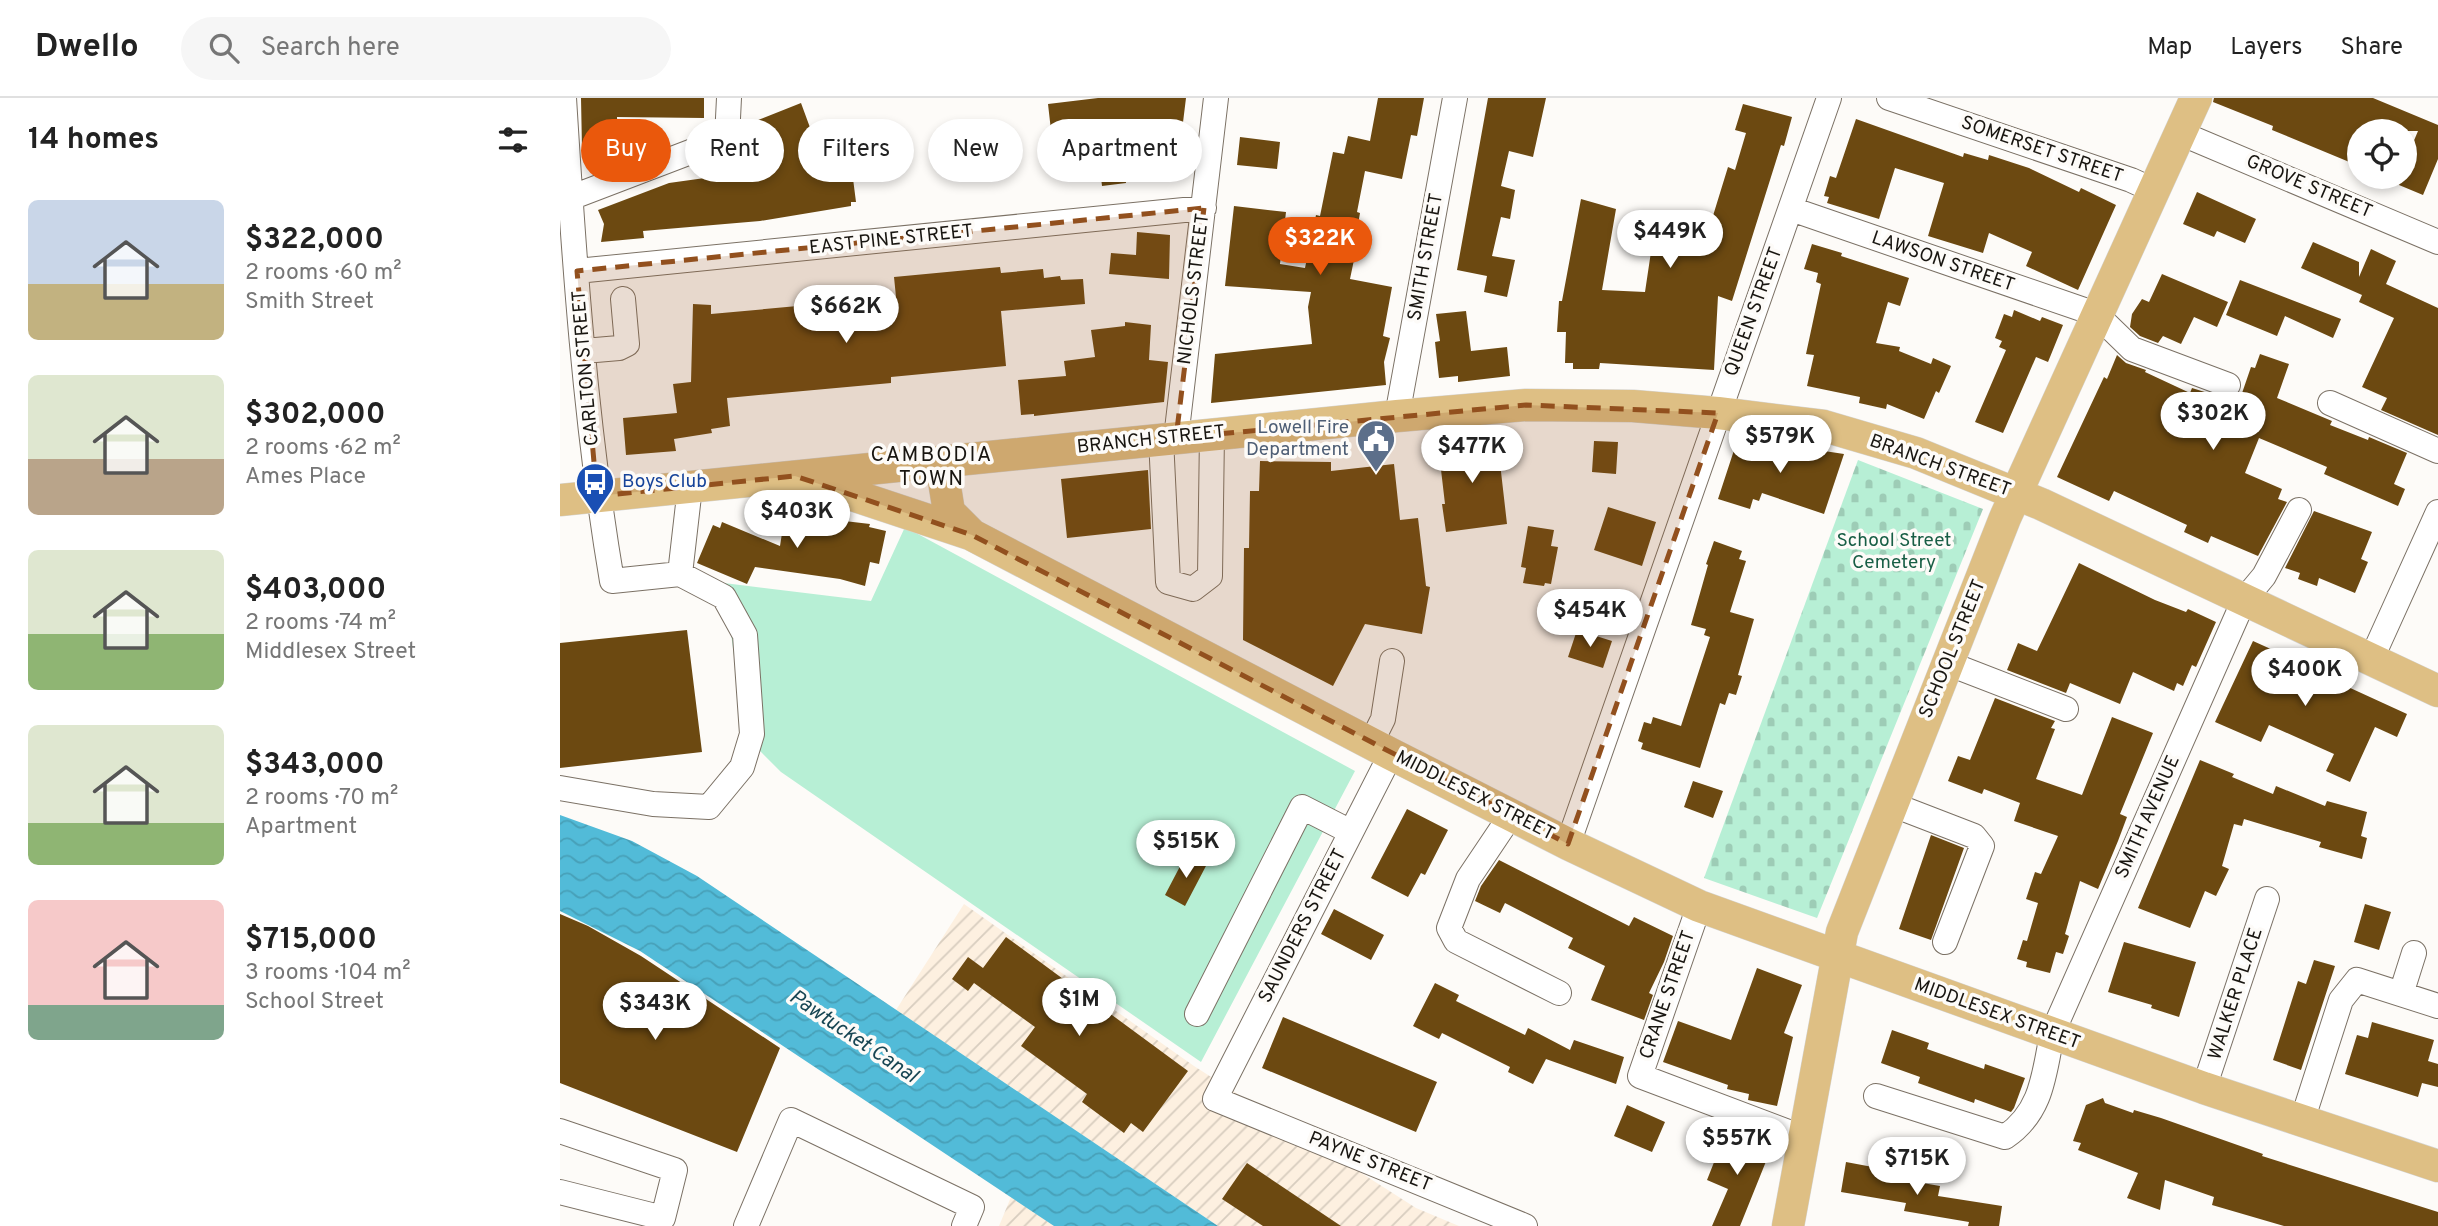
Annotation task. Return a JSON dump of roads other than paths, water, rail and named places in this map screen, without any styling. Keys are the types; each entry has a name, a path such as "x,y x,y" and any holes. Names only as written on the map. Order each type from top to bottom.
{"main road":[{"name":"SCHOOL STREET","path":"1787,1226 1842,932 2016,493 2196,98"},
{"name":"BRANCH STREET","path":"941,461 1526,405 1633,406 1824,426 1916,453 2016,493 2438,691"},
{"path":"560,500 941,461"},
{"name":"MIDDLESEX STREET","path":"941,461 949,512 972,535 1381,749 1568,844 1699,906 2204,1088 2438,1166"},
{"path":"795,477 857,495 972,535"}],"street":[{"name":"CARLTON STREET","path":"564,98 565,199 570,256 584,351 597,496 612,581 680,574"},
{"path":"565,199 727,138 729,98"},
{"name":"NICHOLS STREET","path":"1213,434 1210,576 1192,589 1168,582 1168,438 1204,208 1216,98"},
{"name":"SMITH STREET","path":"1397,416 1455,98"},
{"name":"QUEEN STREET","path":"1568,844 1829,98"},
{"name":"SOMERSET STREET","path":"1889,98 2131,180 2155,191"},
{"name":"GROVE STREET","path":"2180,133 2438,242"},
{"name":"EAST PINE STREET","path":"570,256 1204,208"},
{"name":"LAWSON STREET","path":"1791,209 2096,314"},
{"path":"584,351 620,348 627,344 623,299"},
{"path":"2096,314 2132,349 2228,385"},
{"path":"2330,403 2438,451"},
{"path":"560,788 653,804 709,807 742,767 752,734 745,635 724,597 680,574 690,487"},
{"name":"SMITH AVENUE","path":"1877,1096 2005,1137 2020,1127 2039,1099 2052,1034 2244,600 2264,576 2299,510"},
{"path":"2371,660 2438,512"},
{"name":"SAUNDERS STREET","path":"1215,1099 1351,832 1381,749 1392,661"},
{"path":"1947,663 2066,709"},
{"path":"1891,804 1975,836 1982,846 1945,942"},
{"path":"1197,1014 1302,807 1351,832"},
{"path":"1511,815 1468,879 1449,928 1455,941 1559,993"},
{"name":"WALKER PLACE","path":"2204,1088 2267,899"},
{"name":"CRANE STREET","path":"1699,906 1640,1076 1804,1138"},
{"path":"2401,993 2414,953"},
{"path":"2302,1121 2341,1000 2357,980 2438,1006"},
{"name":"PAYNE STREET","path":"1215,1099 1525,1226"},
{"path":"746,1226 790,1120 972,1207 964,1226"},
{"path":"560,1131 675,1170 663,1218 560,1192"}],"water":[{"name":"Pawtucket Canal","path":"560,815 632,841 697,876 1218,1226 1054,1226 640,951 560,911"}],"place":[{"name":"Lowell Fire Department","path":"1376,473"},
{"name":"Boys Club","path":"595,516"}],"district":[{"name":"CAMBODIA TOWN","path":"932,467"}],"park label":[{"name":"School Street Cemetery","path":"1894,552"}]}
